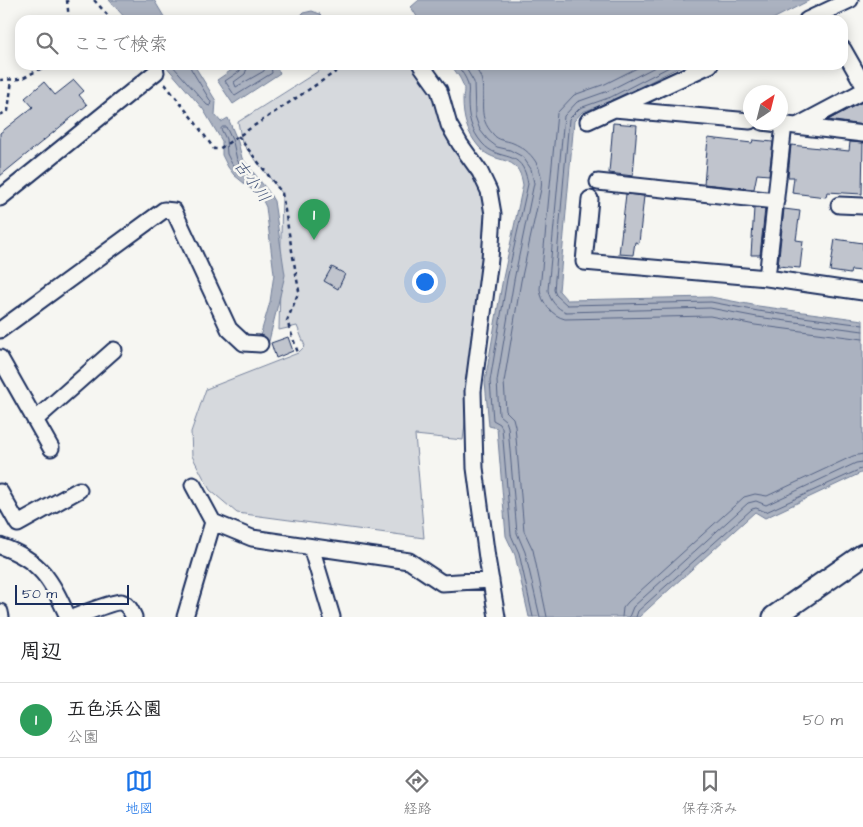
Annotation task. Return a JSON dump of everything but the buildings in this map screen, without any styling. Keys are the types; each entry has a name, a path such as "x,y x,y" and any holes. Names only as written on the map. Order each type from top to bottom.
{"street":[{"path":"826,15 850,0"},
{"path":"848,58 863,84"},
{"path":"424,70 439,90 449,125 480,172 489,191 493,214 490,260 473,391 475,468 497,617"},
{"path":"588,121 699,70"},
{"path":"0,198 156,72"},
{"path":"791,125 863,91"},
{"path":"614,109 743,121"},
{"path":"788,125 863,134"},
{"path":"767,278 776,201 791,125"},
{"path":"598,182 776,201"},
{"path":"590,199 584,262 767,278 863,292"},
{"path":"839,205 863,206"},
{"path":"0,330 164,210 174,211 229,329 244,343 260,344"},
{"path":"35,420 114,350"},
{"path":"0,358 52,448"},
{"path":"193,485 213,522 252,538 409,561 442,583 491,580"},
{"path":"0,492 18,524 80,490"},
{"path":"184,617 213,522"},
{"path":"0,546 18,552 40,569 54,587 68,617"},
{"path":"312,547 329,616"},
{"path":"774,617 863,556"},
{"path":"74,617 122,602 130,608 134,617"},
{"path":"0,612 1,617"}],"path":[{"path":"67,0 68,15"},
{"path":"94,0 108,15"},
{"path":"0,80 21,79 38,70"},
{"path":"156,72 214,149 219,148 238,136 338,70"},
{"path":"0,115 8,111 12,80"},
{"path":"238,136 282,193 299,291 287,321 298,353"}],"shaded area":[{"path":"320,70 416,70 433,91 442,126 482,190 486,218 463,440 415,435 424,538 237,513 210,490 192,456 191,432 206,389 298,353 305,346 297,326 279,330 282,193 242,143 238,122"}],"water":[{"path":"109,0 154,0 163,15 122,15"},
{"path":"419,0 810,0 781,15 416,15 411,7"},
{"path":"312,11 321,15 301,15"},
{"name":"古小川","path":"169,70 197,70 216,101 215,115 221,122 228,118 238,142 242,158 274,201 285,275 269,341 259,340 270,302 274,274 266,207 261,197 234,175 228,167 222,155 222,141 203,109"},
{"path":"232,70 278,70 280,73 233,104 217,80"},
{"path":"454,70 673,70 613,101 582,112 574,121 559,291 567,300 711,297 758,306 863,320 863,472 765,518 755,512 639,617 529,617 515,555 506,536 497,428 489,426 485,381 503,278 523,185 520,174 511,163 486,153 471,136 466,125 464,113 464,87"}],"place":[{"name":"五色浜公園","path":"314,240"}]}
